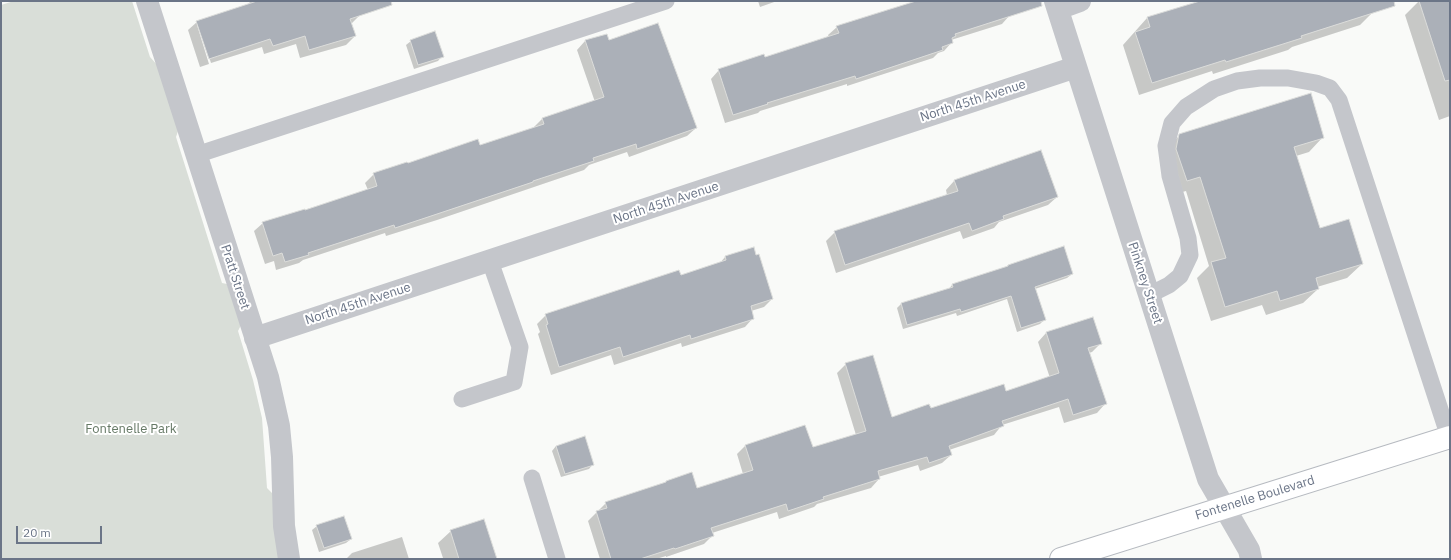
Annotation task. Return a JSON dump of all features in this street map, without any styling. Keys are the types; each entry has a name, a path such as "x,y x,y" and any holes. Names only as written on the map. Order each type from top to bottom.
{"main road":[{"name":"Fontenelle Boulevard","path":"1061,559 1449,437"}],"street":[{"name":"Pratt Street","path":"147,1 268,377 279,426 282,458 284,526 289,559"},
{"path":"1056,5 1080,1"},
{"name":"Pinkney Street","path":"1056,5 1208,479 1225,507 1252,559"},
{"name":"North 45th Avenue","path":"255,338 1076,67"}],"lane":[{"path":"196,156 666,1"},
{"path":"1149,295 1170,285 1180,276 1190,255 1188,238 1170,176 1166,146 1172,123 1176,118 1186,107 1214,89 1237,81 1260,78 1288,78 1316,83 1330,88 1339,100 1449,437"},
{"path":"462,399 514,382 520,347 490,261"},
{"path":"532,478 557,559"}],"green space":[{"name":"Fontenelle Park","path":"14,1 132,1 150,57 159,67 178,131 176,137 222,283 227,284 241,325 238,331 253,380 262,418 267,488 274,495 283,559 1,559 1,5"}],"building":[{"path":"257,1 391,1 392,5 350,19 356,36 309,50 305,36 273,46 270,39 209,59 196,21"},
{"path":"916,1 1041,1 1042,6 955,34 956,36 952,38 953,43 942,47 943,50 856,79 855,76 733,115 718,69 764,54 765,57 839,33 836,26"},
{"path":"1200,1 1394,1 1395,6 1301,36 1302,38 1152,83 1135,32 1150,27 1147,17"},
{"path":"1419,1 1450,1 1450,80 1445,81"},
{"path":"658,23 697,128 637,149 636,144 593,158 594,161 533,182 395,228 394,225 308,253 309,255 285,262 282,253 273,256 262,222 305,210 377,186 373,173 407,162 408,163 478,139 480,145 544,124 542,118 604,97 585,40 607,34 609,40"},
{"path":"435,31 444,57 418,65 410,40"},
{"path":"1311,93 1324,138 1294,147 1320,228 1349,219 1363,264 1316,278 1319,289 1280,301 1277,291 1225,307 1211,262 1226,258 1200,177 1187,181 1176,149 1179,134"},
{"path":"1041,150 1058,197 1003,216 1004,219 972,231 969,223 845,265 834,231 958,191 954,180"},
{"path":"1064,246 1073,274 1035,287 1046,320 1021,328 1011,296 961,312 960,309 907,325 901,303 953,287 952,284"},
{"path":"754,247 756,255 759,254 773,299 751,306 754,319 691,339 690,335 623,357 620,347 559,367 546,325 548,324 545,314 679,270 681,275 726,260 725,256"},
{"path":"1093,317 1102,344 1088,348 1107,404 1073,415 1068,399 1002,421 1004,426 949,446 952,455 929,463 927,457 878,471 880,479 823,497 824,499 788,511 786,504 711,528 714,536 675,549 674,548 640,559 611,559 596,511 607,508 605,502 692,472 697,488 753,470 745,445 805,425 813,447 866,431 845,363 873,355 892,417 929,404 931,408 1004,384 1006,391 1059,373 1046,332"},
{"path":"585,436 594,465 565,474 556,446"},
{"path":"344,516 352,539 324,548 316,525"},
{"path":"484,519 497,559 459,559 450,530"}]}
